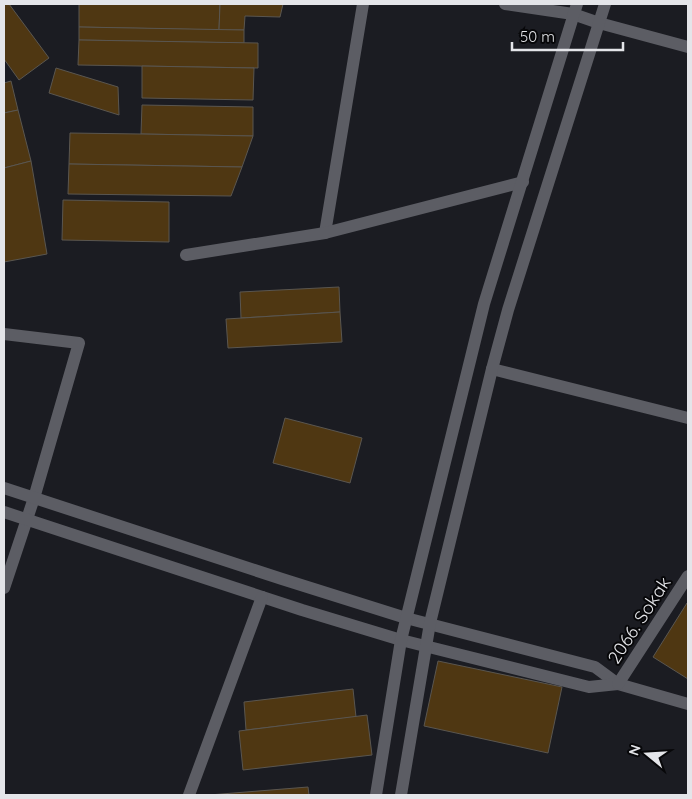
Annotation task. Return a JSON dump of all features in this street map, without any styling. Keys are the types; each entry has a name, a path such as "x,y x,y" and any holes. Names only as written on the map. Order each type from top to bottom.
{"street":[{"path":"325,233 363,4"},
{"path":"505,4 575,9 599,23 688,47"},
{"path":"401,795 430,623 492,369 508,310 605,4"},
{"path":"376,795 401,640 484,304 575,9"},
{"path":"186,255 325,233 523,182"},
{"path":"4,334 79,343 34,498 4,588"},
{"path":"492,369 688,418"},
{"path":"4,488 406,618 595,666 618,684"},
{"path":"4,512 262,597 401,640 589,687 618,684 688,704"},
{"name":"2066. Sokak","path":"618,684 688,576"},
{"path":"189,795 262,597"},
{"path":"404,778 412,795"}],"building":[{"path":"4,4 9,4 49,58 19,80 4,59"},
{"path":"79,4 220,4 219,30 79,27"},
{"path":"220,4 283,4 280,17 245,16 244,30 219,30"},
{"path":"79,27 244,30 244,43 79,40"},
{"path":"79,40 258,43 258,68 78,65"},
{"path":"142,66 254,68 253,100 142,98"},
{"path":"56,68 118,87 119,115 49,93"},
{"path":"11,81 18,110 4,113 4,83"},
{"path":"142,105 253,107 253,136 141,134"},
{"path":"18,110 31,161 4,168 4,113"},
{"path":"70,133 253,136 242,167 69,164"},
{"path":"31,161 47,254 4,262 4,168"},
{"path":"69,164 242,167 231,196 68,194"},
{"path":"63,200 169,202 169,242 62,240"},
{"path":"339,287 340,312 241,318 240,292"},
{"path":"340,312 342,342 228,348 226,319"},
{"path":"285,418 362,438 350,483 273,463"},
{"path":"688,603 688,679 653,657"},
{"path":"438,661 562,687 548,753 424,726"},
{"path":"353,689 356,717 246,730 244,702"},
{"path":"367,715 372,755 243,770 239,731"},
{"path":"308,787 309,795 209,795"}]}
